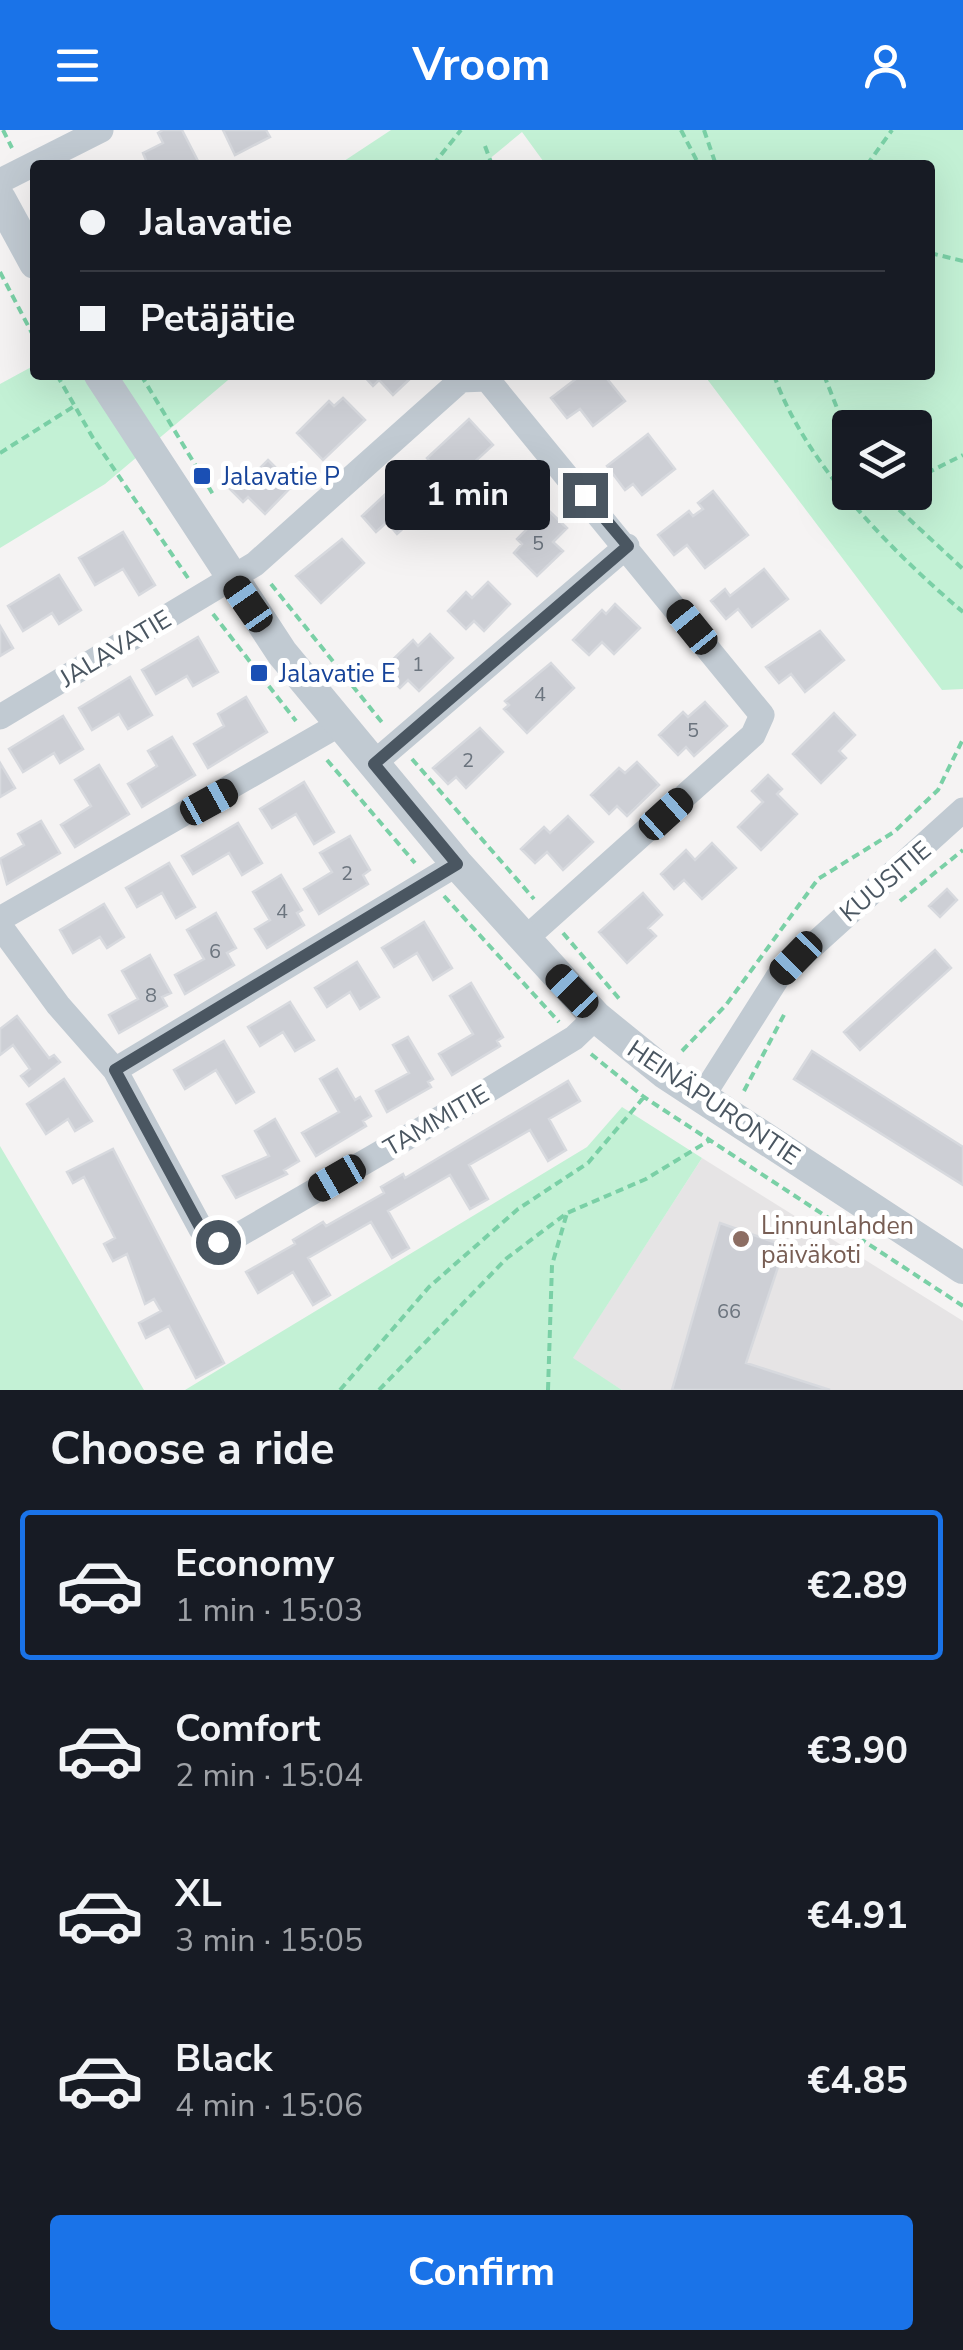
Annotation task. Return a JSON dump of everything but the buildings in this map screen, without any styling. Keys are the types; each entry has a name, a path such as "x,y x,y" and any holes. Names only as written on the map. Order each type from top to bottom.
{"street":[{"path":"41,160 100,130"},
{"path":"0,181 30,166"},
{"path":"0,199 18,248"},
{"name":"HEINÄPURONTIE","path":"104,380 243,572 282,653 340,724 386,753 457,864 596,1017 715,1106 963,1268"},
{"name":"JALAVATIE","path":"0,717 243,572 462,380"},
{"name":"JALAVATIE","path":"488,380 628,546"},
{"path":"386,753 628,546 762,715 753,735 524,940"},
{"path":"340,724 0,922 58,1005 115,1070 457,864"},
{"name":"KUUSITIE","path":"715,1106 778,977 963,810"},
{"name":"TAMMITIE","path":"115,1070 201,1229 218,1242 235,1237 472,1100 574,1038 596,1017"}],"path":[{"path":"437,160 461,130"},
{"path":"681,130 696,160"},
{"path":"704,130 714,160"},
{"path":"871,160 892,130"},
{"path":"485,146 490,160"},
{"path":"935,254 963,261"},
{"path":"0,272 30,329"},
{"path":"143,380 220,506"},
{"path":"776,380 785,406 846,494 963,612"},
{"path":"826,380 838,410"},
{"path":"0,453 76,405"},
{"path":"932,470 961,456 963,468"},
{"path":"901,510 963,569"},
{"path":"243,572 386,753 550,918 632,1014"},
{"path":"682,1050 726,1004 818,878 894,832 938,790 963,739"},
{"path":"892,908 963,850"},
{"path":"380,1390 507,1258 567,1212 692,1154 710,1141 715,1106 790,1004"},
{"path":"340,1390 429,1287 518,1209 588,1163 644,1097"},
{"path":"548,1390 552,1265 567,1212"}],"shaded area":[{"name":"Linnunlahden päiväkoti","path":"702,1158 963,1321 963,1390 622,1390 572,1359"}],"green space":[{"path":"391,130 963,130 963,689 942,690 708,380 935,380 935,160 542,160 522,132 488,160 346,160"},
{"path":"30,368 30,380 228,380 105,484 0,548 0,384"},
{"path":"622,1107 702,1158 573,1358 622,1390 185,1390 587,1147"},
{"path":"0,1146 144,1390 0,1390"}],"place":[{"name":"Jalavatie P","path":"202,476"},
{"name":"Jalavatie E","path":"259,673"},
{"name":"Linnunlahden päiväkoti","path":"741,1239"}],"route":[{"path":"218,1242 201,1229 115,1070 457,864 374,764 628,546 585,495"}]}
